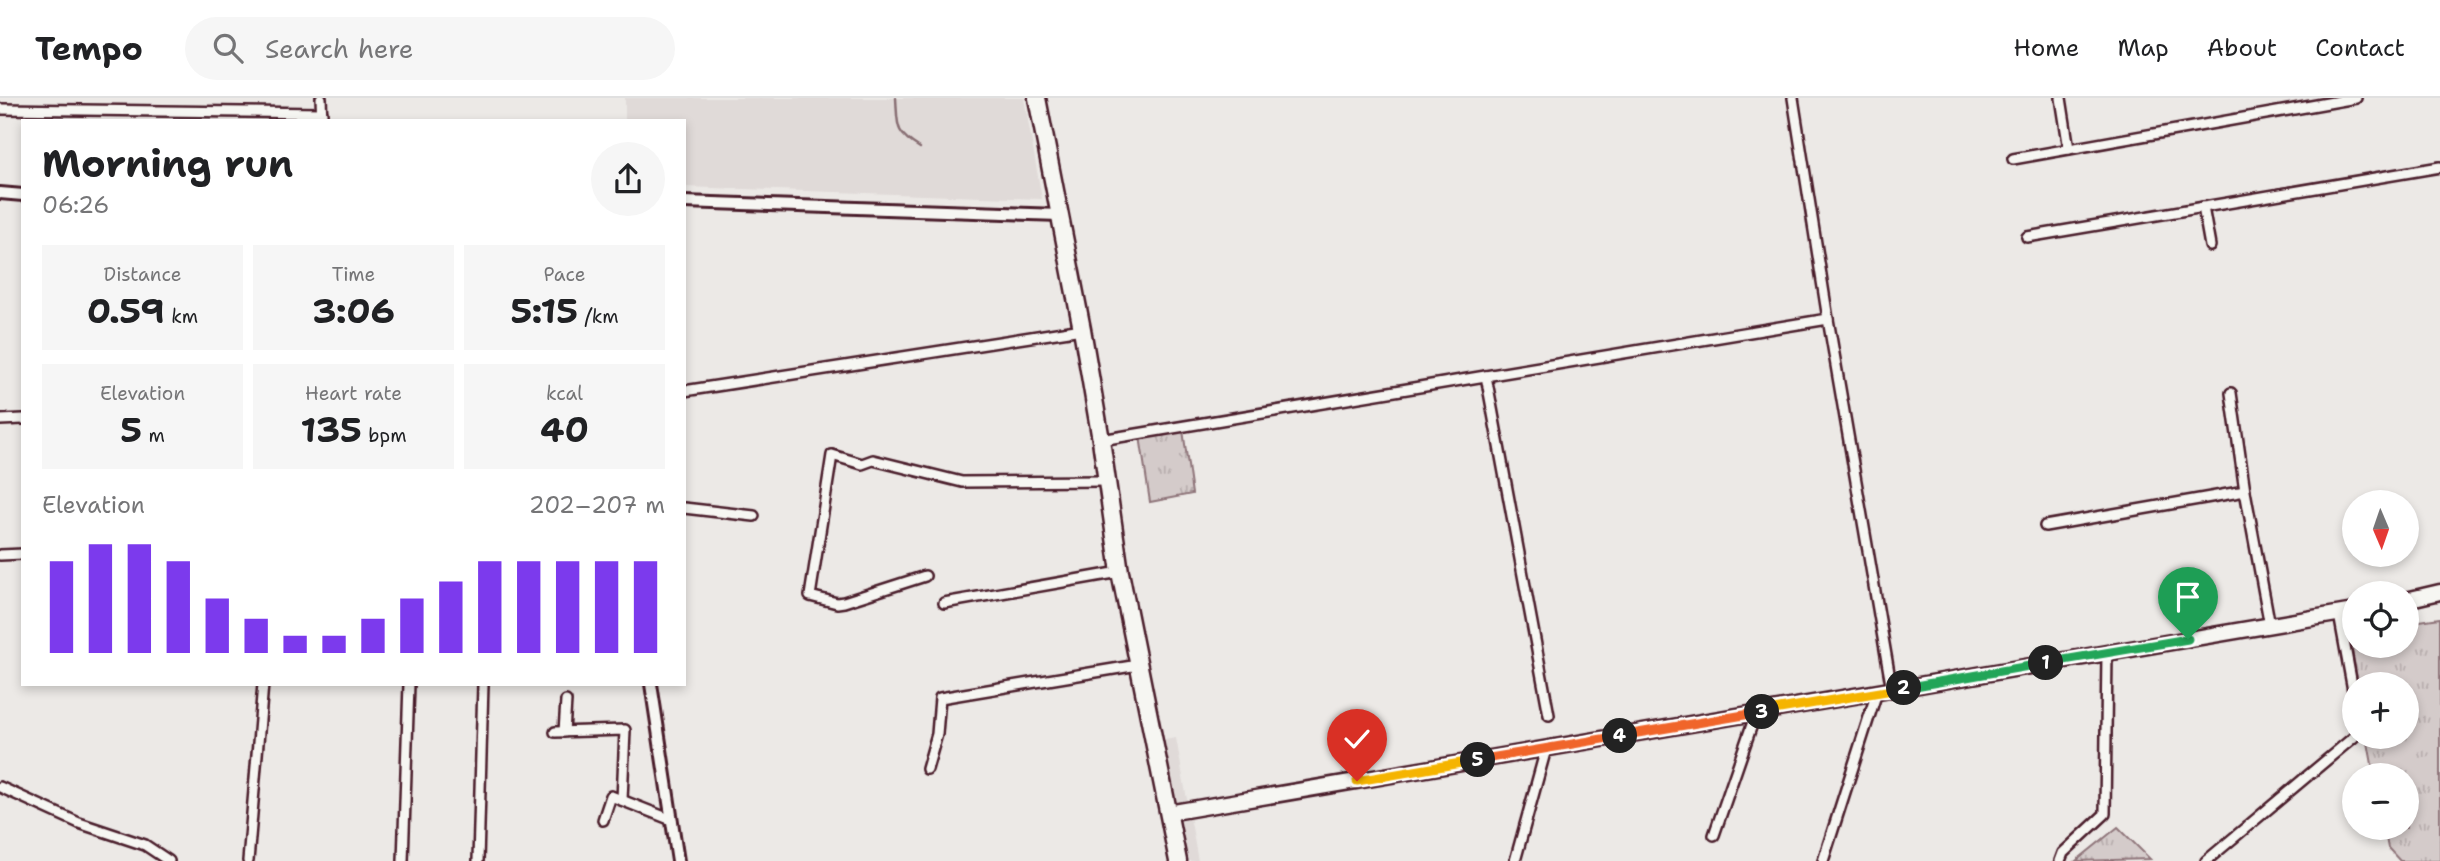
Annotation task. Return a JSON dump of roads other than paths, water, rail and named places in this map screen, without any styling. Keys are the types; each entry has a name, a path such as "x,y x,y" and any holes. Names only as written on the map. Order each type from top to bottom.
{"highway":[{"path":"1037,98 1082,329 1120,572 1178,861"}],"main road":[{"path":"2419,597 2440,592"},
{"path":"1168,813 2342,613"}],"street":[{"path":"0,109 322,117 321,98"},
{"path":"1793,98 1892,690"},
{"path":"2061,98 2070,149"},
{"path":"2013,159 2356,98"},
{"path":"2027,237 2440,167"},
{"path":"0,193 21,195"},
{"path":"686,202 1060,215"},
{"path":"2203,207 2210,246"},
{"path":"1101,440 1828,319"},
{"path":"686,391 1082,329"},
{"path":"1486,376 1549,715"},
{"path":"2231,393 2245,491 2270,626"},
{"path":"0,420 21,419"},
{"path":"925,576 844,602 837,603 810,596 831,455 862,464 873,460 962,482 1106,481"},
{"path":"2045,526 2245,491"},
{"path":"686,508 754,516"},
{"path":"0,555 21,554"},
{"path":"944,603 1120,572"},
{"path":"2060,861 2063,853 2105,814 2107,653"},
{"path":"927,769 937,734 940,698 1138,665"},
{"path":"248,861 263,686"},
{"path":"404,861 409,686"},
{"path":"478,861 483,686"},
{"path":"651,686 678,861"},
{"path":"1823,861 1877,692"},
{"path":"566,701 560,732 625,730 622,800"},
{"path":"1714,835 1756,713"},
{"path":"2206,861 2342,747"},
{"path":"1515,861 1546,749"},
{"path":"0,787 79,823 145,845 169,861"},
{"path":"603,820 611,796 671,820"}],"waterway":[{"path":"896,98 899,128 920,148"}]}
